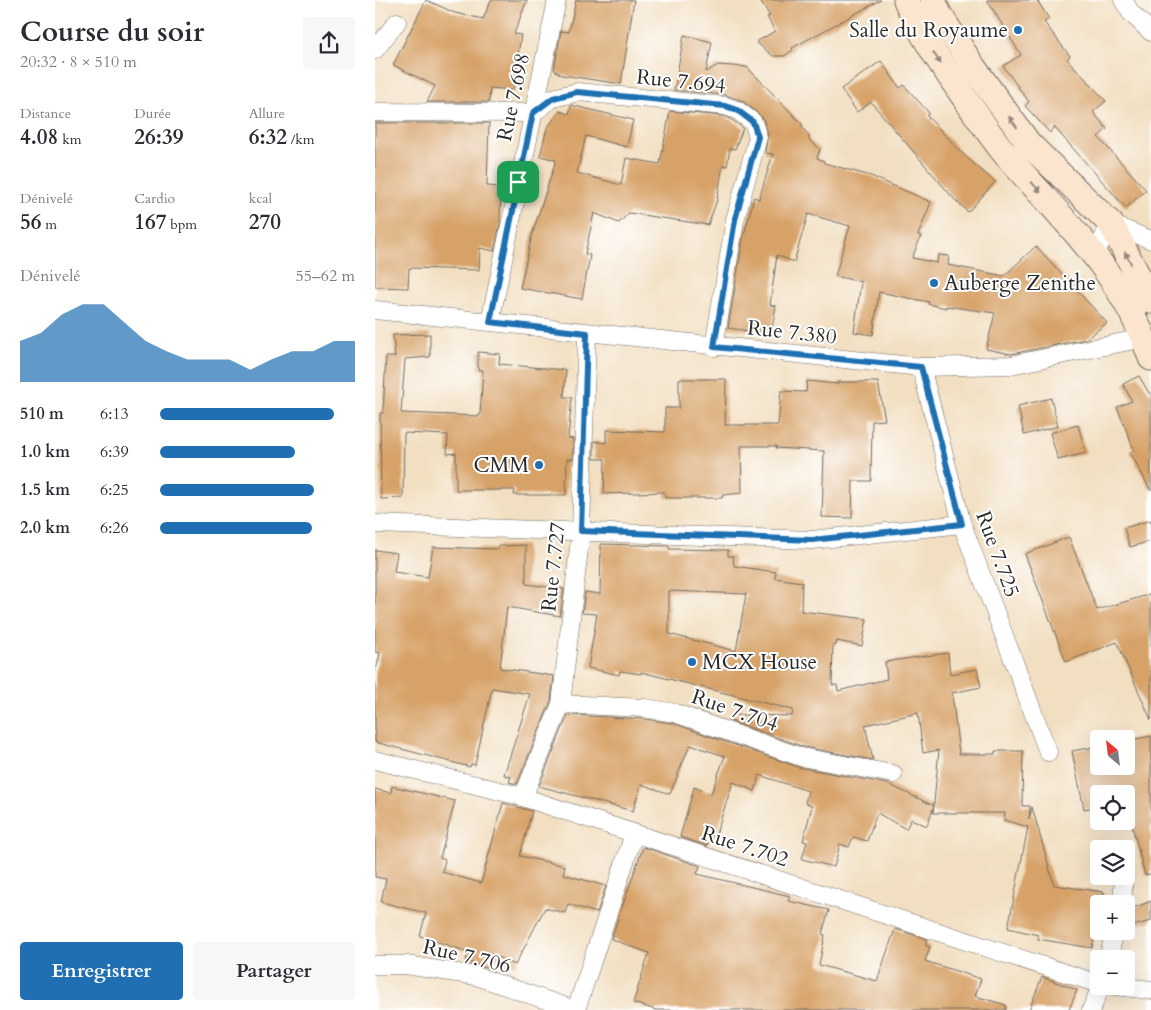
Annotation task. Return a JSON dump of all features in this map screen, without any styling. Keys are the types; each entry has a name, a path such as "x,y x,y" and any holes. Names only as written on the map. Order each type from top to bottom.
{"main road":[{"path":"906,0 931,50 1005,154 1095,253 1122,295 1148,348"},
{"path":"933,0 939,14 973,68 1029,144 1111,224 1151,301"}],"street":[{"name":"Rue 7.698","path":"490,322 557,0"},
{"path":"1123,0 1131,13 1151,32"},
{"path":"375,50 397,22"},
{"name":"Rue 7.694","path":"533,113 553,98 577,92 725,106 737,110 753,122 758,137 735,220 714,347"},
{"path":"375,112 533,113"},
{"path":"1095,253 1111,224 1151,240"},
{"name":"Rue 7.380","path":"375,310 714,347 921,367 1011,365 1148,348"},
{"name":"Rue 7.727","path":"523,798 561,704 581,531 587,333"},
{"name":"Rue 7.725","path":"921,367 962,524 1048,752"},
{"path":"375,524 812,540 962,524"},
{"name":"Rue 7.704","path":"561,704 645,708 675,713 801,757 893,774"},
{"name":"Rue 7.702","path":"375,760 523,798 1090,982"},
{"path":"575,1010 634,834"},
{"name":"Rue 7.706","path":"375,965 406,966 477,976 575,1010"},
{"path":"1135,988 1151,990"},
{"path":"1091,1010 1096,995"}],"building":[{"path":"426,0 455,13 483,19 491,0 527,0 514,34 521,35 513,90 490,88 489,102 427,102 435,86 393,65"},
{"path":"576,0 634,0 621,84 562,75 554,70 561,31 569,32"},
{"path":"760,0 881,0 792,48 793,50 784,56 773,56 756,42 775,31 767,17 770,16"},
{"path":"987,0 1037,0 1049,19 1044,22 1070,56 1067,59 1106,101 1093,112 1107,129 1098,137 1146,190 1126,208 1054,127 1050,133 1025,106 1029,102 1003,66 1021,55"},
{"path":"684,35 712,42 706,72 718,65 747,67 802,124 802,127 809,136 809,140 820,149 817,158 824,161 824,163 871,176 931,202 918,235 921,236 912,258 937,263 938,255 949,256 948,265 1004,276 1036,246 1107,323 1086,339 1011,354 986,349 995,313 946,306 946,308 928,304 929,302 879,292 873,335 854,332 861,282 835,276 850,226 808,214 794,262 777,255 770,305 776,306 771,334 728,328 743,239 754,197 759,199 773,154 765,153 768,134 763,118 743,101 726,95 674,90"},
{"path":"881,61 900,88 904,85 929,113 927,116 964,155 995,182 968,212 954,199 871,102 857,112 841,89"},
{"path":"571,105 633,120 627,147 586,136 577,173 621,185 626,158 660,164 670,111 723,116 743,128 735,149 730,148 727,166 723,165 717,200 708,225 629,213 619,223 594,213 585,254 590,255 582,299 520,288 532,235 556,160 540,156 547,128 560,111 569,114"},
{"path":"375,123 489,123 487,186 501,187 500,224 494,251 480,248 479,270 409,268 408,288 375,287"},
{"path":"430,334 430,357 405,359 401,413 480,416 483,370 478,370 478,352 500,354 499,364 566,370 564,397 572,397 568,438 573,439 573,459 567,459 566,495 514,495 515,490 456,490 456,453 447,454 448,435 404,433 403,498 381,499 380,413 383,413 386,357 395,357 393,335"},
{"path":"1139,376 1149,393 1151,393 1151,491 1130,452 1134,450 1117,407 1132,401 1123,384"},
{"path":"679,379 726,379 725,425 778,425 781,391 806,392 807,381 838,384 838,382 878,382 885,420 872,421 871,481 853,481 852,518 822,517 824,451 776,448 777,446 741,446 742,493 723,495 722,498 665,498 665,492 604,494 605,459 594,459 594,441 606,443 606,430 665,432 665,408 679,408"},
{"path":"1051,398 1058,426 1024,435 1018,406"},
{"path":"1078,425 1086,453 1058,460 1050,433"},
{"path":"1151,520 1151,541 1130,547 1124,528"},
{"path":"1069,537 1097,610 1151,594 1151,720 1117,642 1066,662 1025,554"},
{"path":"601,544 669,546 669,549 728,550 728,556 733,556 734,566 776,572 775,578 802,582 801,611 867,619 862,646 837,641 836,645 833,645 832,685 837,685 838,691 887,679 885,662 948,653 950,674 977,669 981,687 952,693 959,754 995,754 995,751 1023,751 1022,806 1030,806 1029,819 1032,807 1054,885 1104,892 1104,895 1090,895 1090,940 1094,940 1092,948 1038,939 1038,935 1008,928 1028,827 1004,820 1005,813 933,813 939,750 923,753 918,713 865,725 873,760 804,747 731,721 731,715 792,716 793,710 641,672 641,674 620,671 619,675 588,668 597,614 582,613 585,592 600,594","holes":["669,591 746,594 736,651 669,634"]},
{"path":"526,545 526,584 564,589 560,616 507,607 500,668 554,676 551,701 517,784 509,782 511,777 504,775 530,694 492,688 475,765 471,764 470,767 375,742 375,675 380,653 375,652 375,550 397,553 394,572 428,577 433,547 498,549 499,546"},
{"path":"568,715 644,719 672,723 798,767 888,784 934,806 927,826 911,819 906,829 877,813 867,841 853,837 849,847 840,844 834,867 802,859 807,842 803,841 812,806 805,803 808,791 759,775 755,791 733,782 715,837 711,835 707,846 680,837 694,787 711,794 725,756 690,745 670,794 641,784 633,811 539,786"},
{"path":"1151,736 1151,874 1145,875 1133,830 1135,830 1135,785 1090,785 1090,808 1084,809 1072,751 1090,748 1090,775 1135,775 1135,739"},
{"path":"392,786 455,801 440,858 445,860 442,872 481,883 503,803 532,811 520,856 565,866 563,874 606,886 597,913 568,904 565,913 545,908 515,965 491,954 487,968 466,961 468,952 420,936 426,913 381,902 386,879 375,877 375,789 391,793"},
{"path":"643,847 700,866 697,874 790,896 788,901 829,910 822,934 825,935 819,965 877,981 895,929 927,939 925,945 930,947 925,961 981,979 975,996 1006,1005 1006,1010 656,1010 633,1003 649,953 611,939"},
{"path":"1151,901 1151,921 1135,925 1135,907"},
{"path":"1042,977 1077,990 1069,1010 1029,1010"}],"place":[{"name":"Salle du Royaume","path":"1018,30"},
{"name":"Auberge Zenithe","path":"934,283"},
{"name":"CMM","path":"539,465"},
{"name":"MCX House","path":"692,662"}],"route":[{"path":"577,92 631,99 725,106 737,110 753,122 758,137 735,220 714,347 921,367 962,524 812,540 581,531 587,333 490,322 518,182 533,113 542,104 553,98 577,92"}]}
